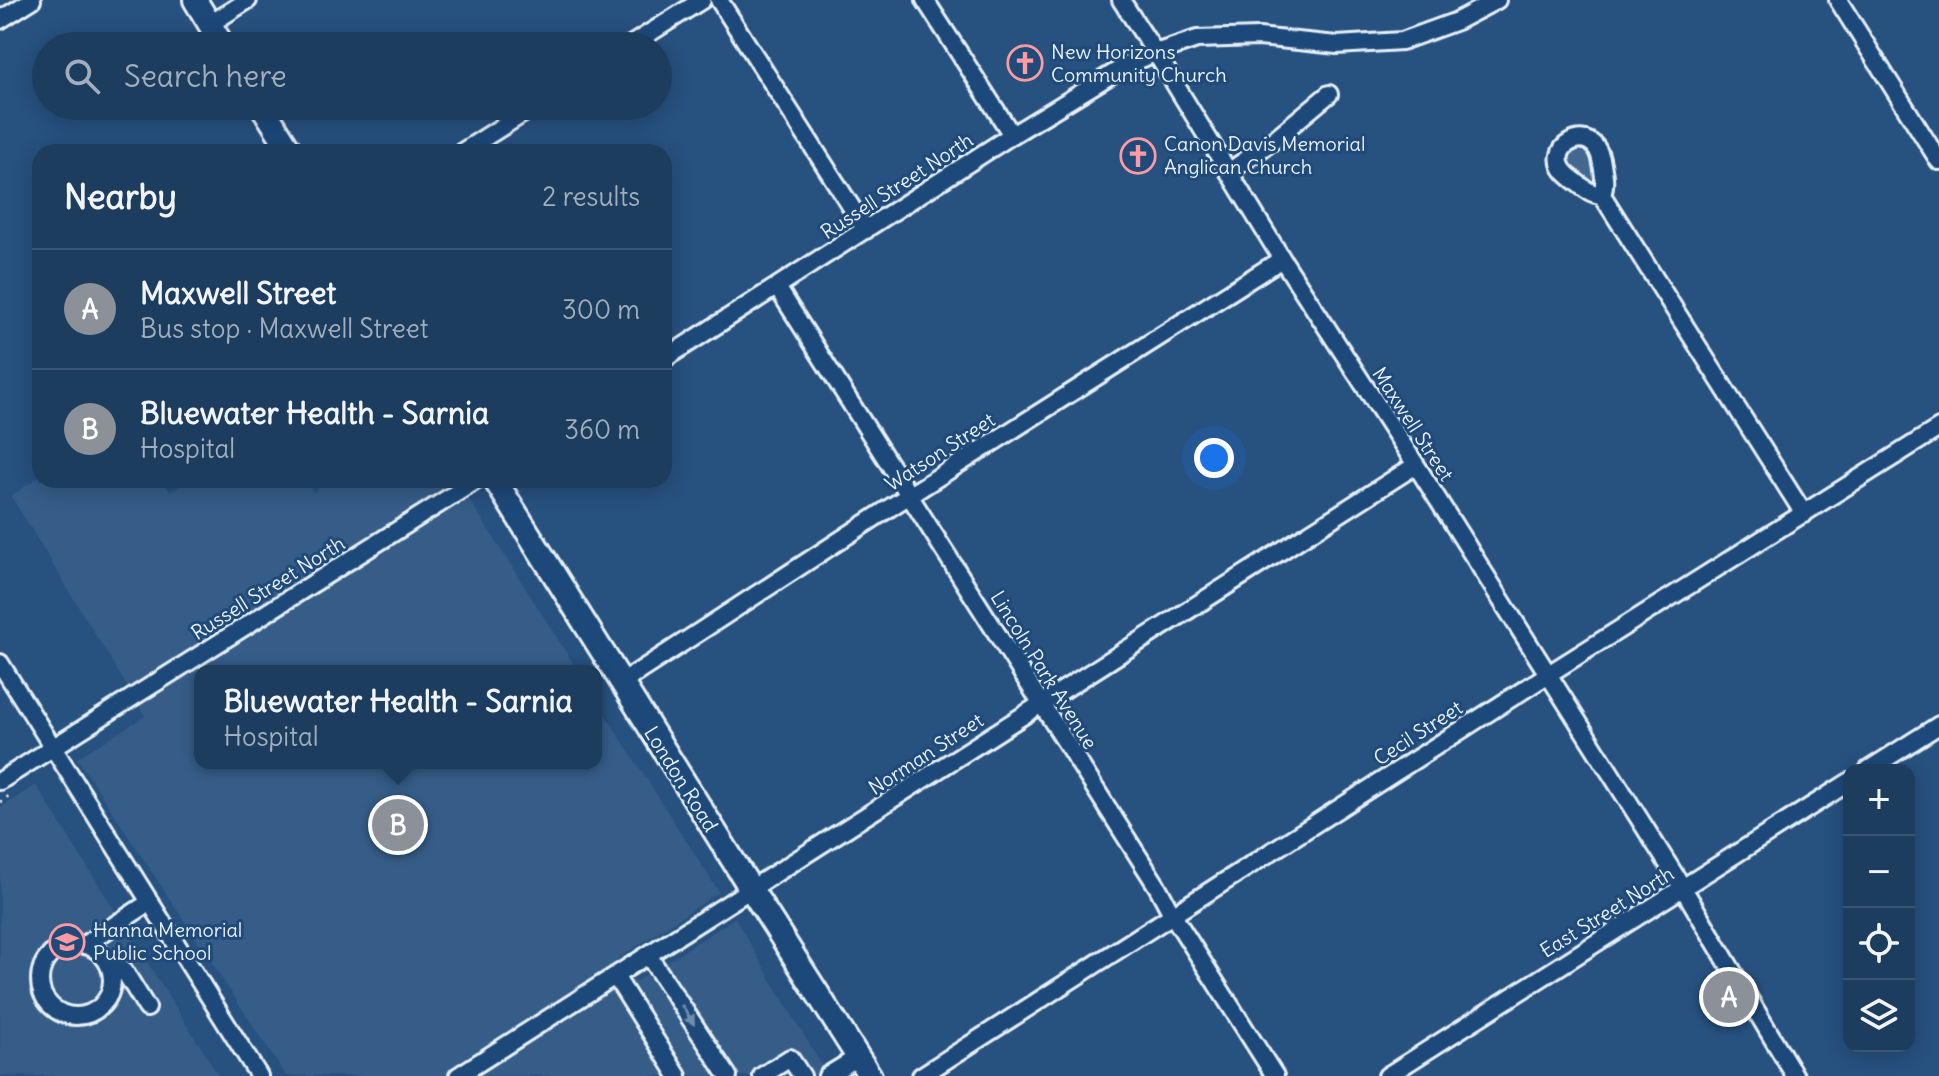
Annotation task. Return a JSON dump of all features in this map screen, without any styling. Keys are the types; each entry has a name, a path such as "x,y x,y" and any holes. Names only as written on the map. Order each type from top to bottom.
{"main road":[{"path":"195,0 215,32"},
{"path":"271,120 286,144"},
{"name":"London Road","path":"500,488 864,1066"}],"street":[{"path":"0,20 32,0"},
{"path":"210,24 248,0"},
{"path":"651,32 702,0"},
{"path":"719,0 866,230"},
{"path":"925,0 1012,135"},
{"name":"Maxwell Street","path":"1121,0 1282,259 1683,888 1794,1076"},
{"name":"Russell Street North","path":"672,354 1012,135 1127,65 1197,39 1259,37 1337,45 1402,41 1457,21 1497,0"},
{"path":"1838,0 1939,161"},
{"path":"1229,172 1329,94"},
{"path":"475,144 513,120"},
{"path":"1602,195 1804,514"},
{"name":"Watson Street","path":"621,683 1282,259"},
{"name":"Lincoln Park Avenue","path":"777,287 1275,1076"},
{"name":"Cecil Street","path":"921,1076 1939,428"},
{"name":"Norman Street","path":"458,1076 1416,465"},
{"name":"Russell Street North","path":"0,781 464,488"},
{"path":"0,663 259,1076"},
{"path":"1877,764 1939,725"},
{"name":"East Street North","path":"1387,1076 1843,786"},
{"path":"84,945 150,902"},
{"path":"84,945 103,956 113,979 106,1002 97,1011 73,1017 51,1006 40,985 40,974 44,963 61,947 84,945"},
{"path":"648,955 728,1076"},
{"path":"110,967 123,969 147,1008"},
{"path":"615,976 678,1076"},
{"path":"762,1076 790,1058 802,1076"},
{"path":"827,1076 864,1066"}],"shaded area":[{"path":"1581,148 1593,162 1594,184 1584,179 1570,164 1570,154"},
{"path":"32,482 32,488 167,488 170,492 177,488 310,488 313,492 319,488 462,488 574,665 194,665 194,769 602,769 602,709 719,892 619,958 635,982 735,918 828,1076 286,1076 77,758 145,716 11,496"},
{"name":"Hanna Memorial Public School","path":"36,785 219,1076 0,1076 0,808"}],"place":[{"name":"New Horizons Community Church","path":"1025,63"},
{"name":"Canon Davis Memorial Anglican Church","path":"1138,156"},
{"name":"Bluewater Health - Sarnia","path":"398,825"},
{"name":"Hanna Memorial Public School","path":"67,942"},
{"name":"Maxwell Street","path":"1729,997"}]}
